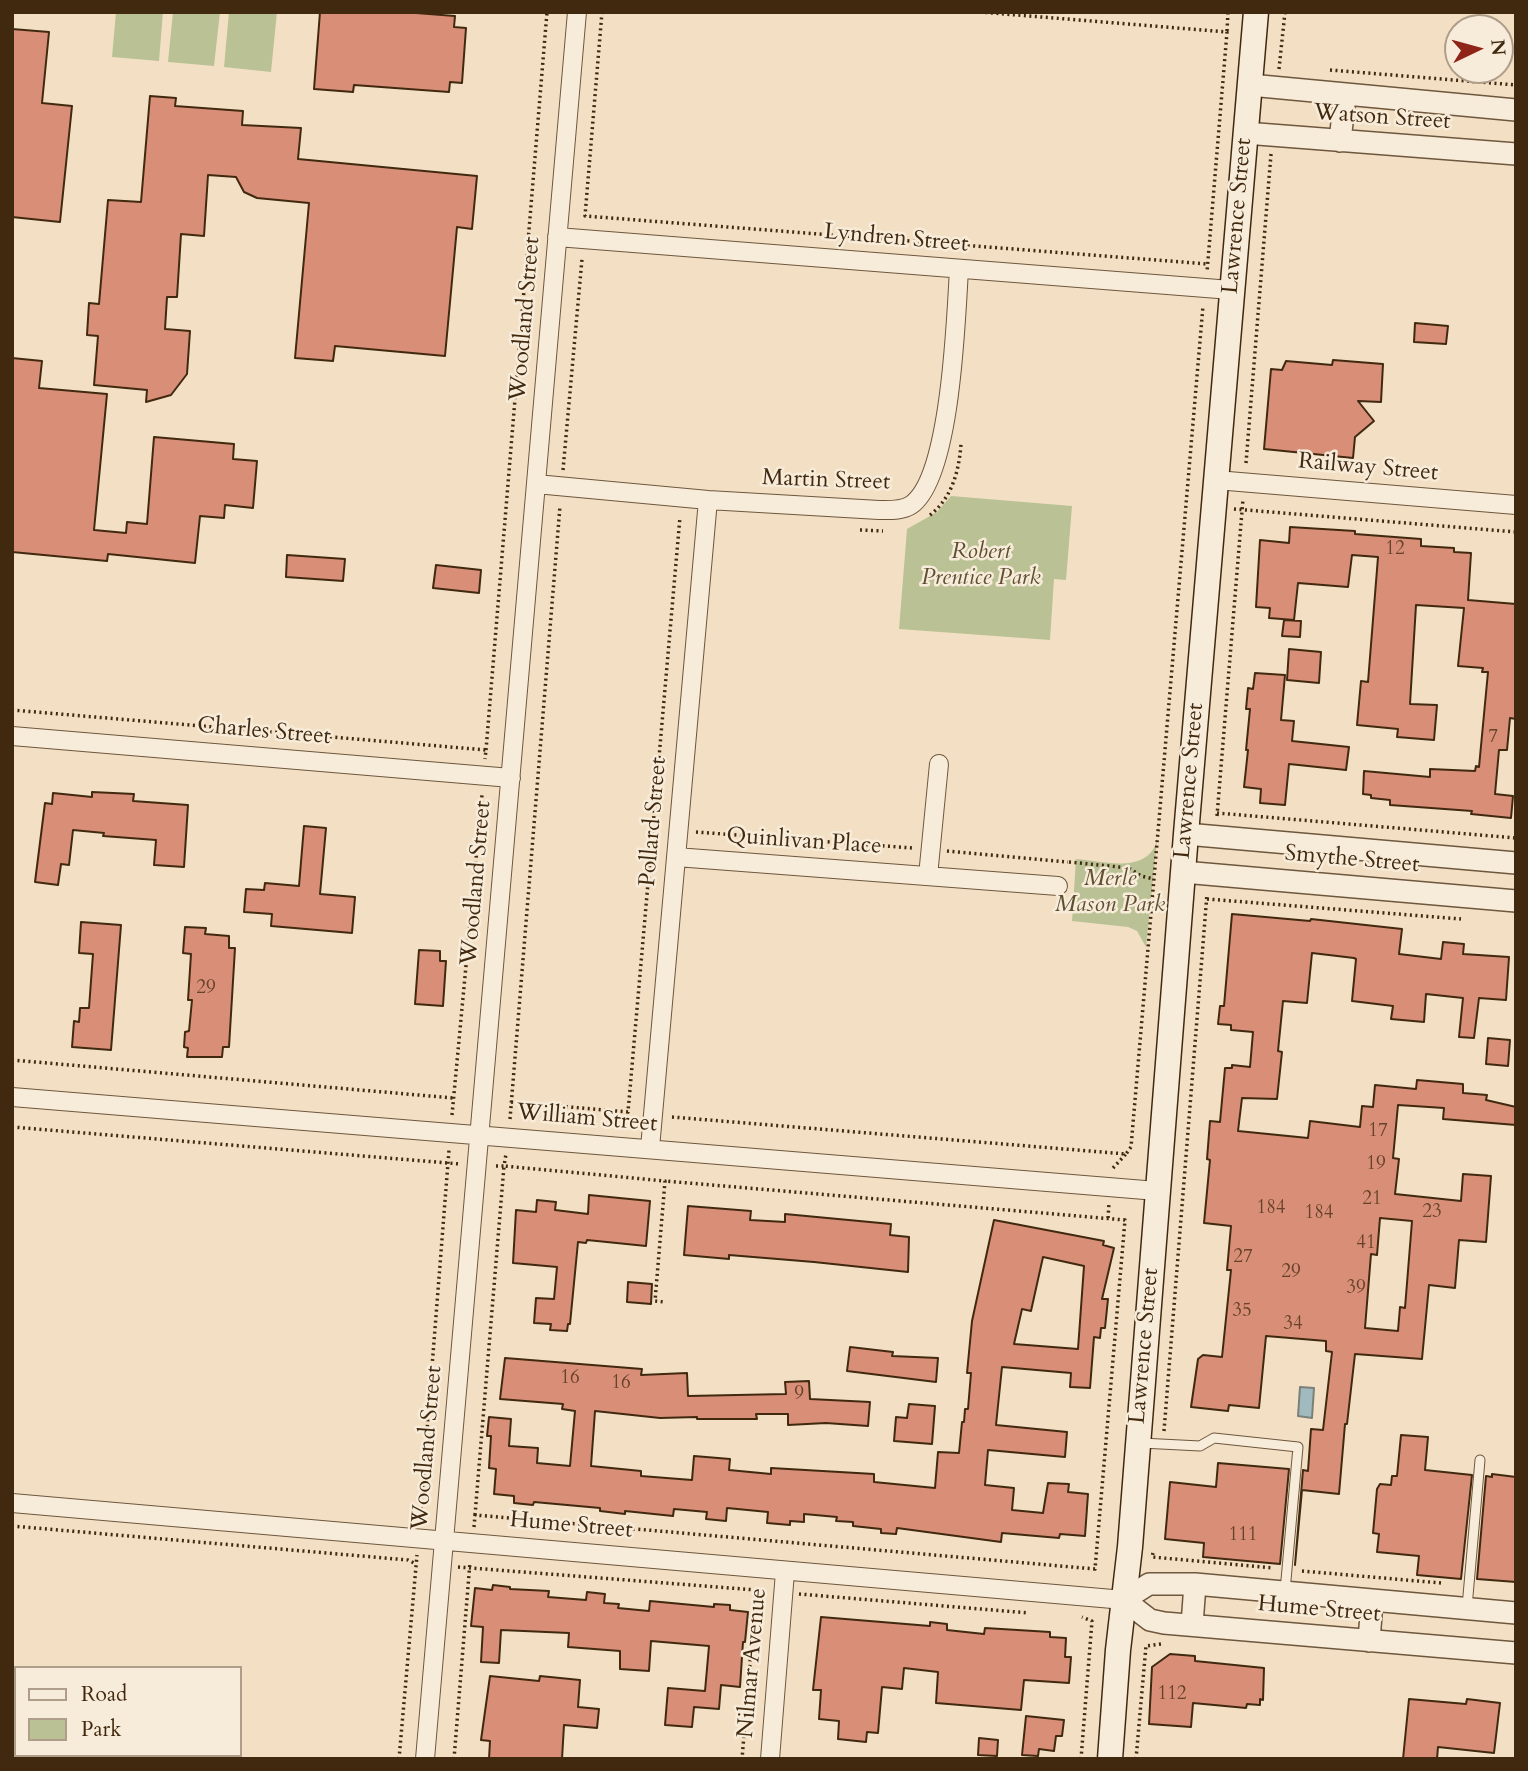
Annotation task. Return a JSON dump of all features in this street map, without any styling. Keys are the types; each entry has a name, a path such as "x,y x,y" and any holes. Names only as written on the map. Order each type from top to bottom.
{"main road":[{"name":"Lawrence Street","path":"1110,1759 1256,12"}],"street":[{"name":"Woodland Street","path":"425,1759 577,12"},
{"path":"1251,12 1256,12"},
{"name":"Watson Street","path":"1250,85 1516,110"},
{"path":"1340,141 1345,95"},
{"name":"Watson Street","path":"1245,133 1516,154"},
{"name":"Lyndren Street","path":"557,237 1231,290"},
{"name":"Martin Street","path":"536,484 708,500 879,510 894,510 911,505 925,489 935,468 946,412 959,269"},
{"name":"Railway Street","path":"1216,480 1516,505"},
{"name":"Pollard Street","path":"650,1149 708,500"},
{"name":"Charles Street","path":"12,736 511,778"},
{"path":"928,876 939,764"},
{"name":"Smythe Street","path":"1186,834 1516,863"},
{"path":"1325,884 1328,846"},
{"name":"Quinlivan Place","path":"676,858 1058,886"},
{"name":"Smythe Street","path":"1183,872 1516,901"},
{"name":"William Street","path":"12,1097 1157,1191"},
{"name":"Hume Street","path":"12,1503 1124,1600 1150,1620 1516,1653"},
{"name":"Nilmar Avenue","path":"770,1759 785,1572"},
{"name":"Hume Street","path":"1124,1600 1149,1584 1195,1584 1516,1613"},
{"path":"1192,1625 1195,1584"},
{"path":"1369,1641 1372,1601"}],"lane":[{"path":"1137,1442 1200,1446 1214,1438 1298,1447 1284,1592"},
{"path":"1467,1609 1480,1460"}],"path":[{"path":"399,1759 454,1098 485,775 547,12"},
{"path":"602,12 585,216 1208,264 1228,12"},
{"path":"980,12 1227,32"},
{"path":"1278,88 1285,12"},
{"path":"1321,69 1516,85"},
{"path":"1216,836 1273,136"},
{"path":"475,1515 581,259 595,260"},
{"path":"510,1102 1126,1154 1132,1147 1203,305"},
{"path":"925,518 937,509 951,491 959,463 961,436"},
{"path":"1242,510 1516,533"},
{"path":"628,1112 680,517 706,521"},
{"path":"851,529 890,530"},
{"path":"12,710 486,750"},
{"path":"1217,813 1516,838"},
{"path":"652,831 931,849 1129,868 1140,876 1154,879"},
{"path":"1173,1328 1207,899 1213,874"},
{"path":"1207,899 1462,919"},
{"path":"12,1060 454,1098"},
{"path":"12,1127 449,1163"},
{"path":"504,1166 1125,1220 1095,1569"},
{"path":"664,1302 655,1301 665,1181"},
{"path":"12,1527 408,1560 416,1564"},
{"path":"1152,1557 1469,1586"},
{"path":"442,1565 755,1590 742,1759"},
{"path":"783,1592 1042,1614"},
{"path":"1069,1616 1092,1621 1081,1759"},
{"path":"1136,1759 1146,1646"}],"green space":[{"path":"116,12 163,12 159,61 112,57"},
{"path":"173,12 220,12 214,66 168,62"},
{"path":"229,12 277,12 271,72 224,67"},
{"name":"Robert Prentice Park","path":"951,496 1072,506 1066,580 1054,579 1050,640 899,629 907,529 937,512"},
{"name":"Merle Mason Park","path":"1157,840 1146,947 1137,931 1128,927 1072,921 1076,859 1111,863 1134,862 1152,851"}],"water":[{"path":"1300,1387 1314,1388 1312,1418 1298,1416"}],"building":[{"path":"320,12 403,12 455,16 454,27 466,28 462,83 450,82 449,92 354,85 353,92 314,89"},
{"path":"12,29 49,32 42,103 72,106 60,222 12,217"},
{"path":"150,96 176,98 175,106 243,111 242,125 301,128 298,159 477,176 472,229 457,227 445,356 335,346 333,361 295,358 309,203 257,198 244,192 236,177 208,175 204,236 181,234 177,297 167,297 165,329 190,331 187,374 171,395 146,402 147,390 94,385 98,336 87,335 89,303 99,304 108,200 141,202"},
{"path":"1415,323 1448,326 1446,344 1414,342"},
{"path":"12,358 42,361 39,388 107,394 94,530 126,533 127,522 147,524 154,437 234,444 233,459 257,461 253,508 225,505 224,518 200,516 195,563 108,554 107,561 12,552"},
{"path":"1333,360 1383,364 1381,402 1358,401 1374,421 1355,437 1353,458 1264,449 1271,369 1282,370 1286,361 1332,365"},
{"path":"1290,527 1421,539 1421,546 1454,548 1454,552 1471,553 1468,600 1516,604 1516,719 1510,718 1507,750 1499,750 1495,794 1513,796 1511,818 1471,814 1472,811 1390,805 1390,800 1371,798 1371,795 1363,794 1364,771 1430,777 1430,769 1475,771 1476,766 1479,767 1488,672 1482,672 1483,668 1458,666 1464,608 1416,605 1410,704 1437,705 1434,740 1397,737 1398,729 1357,725 1361,681 1368,682 1378,557 1352,555 1348,587 1298,583 1294,620 1269,618 1270,608 1256,607 1260,540 1289,543"},
{"path":"287,555 345,559 343,581 286,577"},
{"path":"436,565 481,570 479,593 433,588"},
{"path":"1284,620 1301,621 1300,637 1282,636"},
{"path":"1289,649 1321,652 1319,683 1287,680"},
{"path":"1255,673 1285,675 1281,720 1294,721 1292,741 1349,747 1346,770 1289,764 1285,805 1260,803 1261,789 1244,787 1250,709 1246,709 1248,688 1253,689"},
{"path":"92,792 134,794 133,801 188,805 184,867 154,865 156,840 103,836 104,833 73,830 69,865 61,864 58,885 35,882 45,803 52,804 53,793 92,797"},
{"path":"304,826 326,828 320,894 355,897 352,933 271,926 272,914 244,912 246,889 264,890 265,883 299,886"},
{"path":"1232,914 1402,929 1399,954 1441,959 1443,942 1464,944 1463,954 1509,957 1506,1000 1479,998 1474,1038 1459,1037 1463,998 1426,994 1424,1022 1391,1019 1393,1006 1352,1001 1356,959 1312,953 1307,1003 1283,1001 1278,1051 1282,1052 1277,1099 1242,1098 1238,1131 1308,1138 1310,1121 1360,1127 1362,1106 1373,1107 1375,1085 1416,1089 1417,1080 1463,1084 1463,1093 1487,1095 1486,1100 1516,1107 1516,1125 1443,1119 1444,1108 1398,1105 1393,1158 1399,1159 1395,1194 1461,1201 1463,1174 1491,1176 1486,1242 1459,1240 1455,1288 1429,1285 1422,1359 1355,1354 1339,1494 1302,1490 1295,1565 1303,1470 1308,1471 1311,1429 1323,1430 1332,1352 1326,1351 1326,1341 1266,1336 1259,1408 1229,1405 1228,1411 1191,1407 1198,1359 1203,1355 1222,1357 1231,1270 1227,1270 1231,1226 1204,1223 1210,1160 1207,1159 1210,1121 1220,1122 1225,1068 1232,1068 1232,1065 1250,1067 1253,1032 1231,1030 1231,1025 1218,1024 1220,1006 1224,1006","holes":["1380,1218 1412,1221 1405,1308 1400,1307 1398,1331 1365,1328 1371,1254 1377,1255"]},
{"path":"81,922 121,925 111,1050 72,1047 74,1021 79,1022 80,1008 89,1008 93,954 79,953"},
{"path":"185,927 206,928 205,934 229,936 229,948 235,948 229,1047 223,1047 222,1057 187,1057 188,1048 184,1047 185,1032 189,1031 192,1000 188,1000 191,954 183,953"},
{"path":"419,950 440,951 440,961 446,961 443,1006 415,1004"},
{"path":"1488,1038 1510,1040 1508,1066 1486,1064"},
{"path":"589,1195 650,1201 646,1246 587,1240 586,1243 578,1242 570,1324 567,1331 550,1330 551,1324 534,1323 536,1298 554,1299 557,1267 513,1263 516,1210 536,1212 537,1200 556,1202 555,1210 588,1214"},
{"path":"688,1206 751,1211 750,1220 785,1222 785,1214 891,1224 890,1235 909,1237 908,1272 729,1255 729,1259 684,1255"},
{"path":"994,1220 1104,1241 1103,1245 1114,1248 1102,1299 1108,1299 1105,1328 1101,1328 1100,1338 1094,1337 1090,1388 1070,1387 1071,1373 1002,1367 996,1425 1067,1432 1065,1457 988,1450 985,1485 1014,1488 1012,1510 1043,1513 1048,1483 1069,1484 1068,1492 1088,1494 1085,1536 1060,1534 1059,1538 1002,1533 1001,1542 897,1528 896,1534 881,1533 881,1529 836,1521 837,1517 804,1514 804,1522 790,1521 790,1525 767,1523 768,1512 727,1508 726,1521 706,1519 707,1512 674,1509 673,1516 625,1511 625,1514 600,1511 600,1508 534,1502 533,1505 514,1503 514,1496 494,1494 496,1469 489,1468 489,1417 511,1419 509,1446 538,1448 537,1463 570,1466 575,1411 562,1409 563,1404 500,1399 505,1358 642,1369 641,1375 687,1373 688,1396 786,1394 785,1382 809,1381 810,1399 870,1402 868,1426 826,1423 788,1425 788,1414 756,1414 757,1419 697,1419 595,1411 591,1466 641,1471 641,1476 692,1480 694,1456 730,1459 729,1470 771,1474 771,1468 874,1474 874,1482 935,1488 938,1452 959,1453 962,1422 965,1409 968,1409 971,1373 967,1373 972,1321","holes":["1043,1257 1084,1266 1078,1349 1014,1344 1022,1309 1031,1311"]},
{"path":"628,1282 652,1284 651,1304 627,1302"},
{"path":"850,1347 893,1352 892,1356 938,1358 936,1382 847,1371"},
{"path":"909,1404 935,1406 932,1444 894,1441 896,1417 907,1418"},
{"path":"1401,1435 1428,1437 1425,1470 1472,1475 1461,1579 1417,1575 1419,1556 1377,1552 1379,1534 1373,1533 1377,1489 1380,1484 1391,1485 1392,1476 1397,1476"},
{"path":"1218,1463 1289,1469 1280,1564 1203,1557 1204,1543 1165,1539 1170,1482 1216,1487"},
{"path":"1492,1474 1516,1477 1516,1582 1477,1579 1486,1476 1492,1477"},
{"path":"493,1585 510,1589 549,1591 548,1597 586,1600 587,1592 605,1594 604,1603 619,1604 618,1608 649,1611 650,1601 714,1607 714,1604 730,1605 730,1610 748,1612 740,1687 721,1685 719,1709 694,1707 692,1727 665,1725 668,1688 705,1691 709,1646 651,1641 649,1671 620,1669 620,1651 568,1647 569,1633 501,1630 499,1663 481,1662 483,1627 471,1626 475,1588 492,1590"},
{"path":"821,1617 930,1626 930,1622 947,1624 947,1630 984,1634 985,1628 1050,1632 1050,1637 1066,1638 1065,1657 1071,1657 1069,1683 1024,1680 1021,1710 936,1703 938,1672 904,1668 902,1689 882,1687 878,1733 867,1732 866,1742 838,1739 839,1721 819,1719 821,1690 813,1690"},
{"path":"1170,1654 1195,1656 1195,1661 1264,1668 1263,1700 1260,1699 1260,1705 1247,1704 1246,1708 1193,1703 1191,1727 1149,1724 1152,1667"},
{"path":"490,1676 539,1681 540,1676 580,1680 578,1707 599,1709 597,1728 564,1725 562,1759 489,1759 490,1741 481,1740"},
{"path":"1409,1699 1466,1704 1467,1699 1500,1703 1494,1753 1438,1747 1437,1759 1403,1759"},
{"path":"1026,1716 1064,1720 1062,1736 1056,1736 1054,1751 1039,1749 1038,1756 1022,1755"},
{"path":"979,1738 998,1740 997,1756 978,1755"}]}
